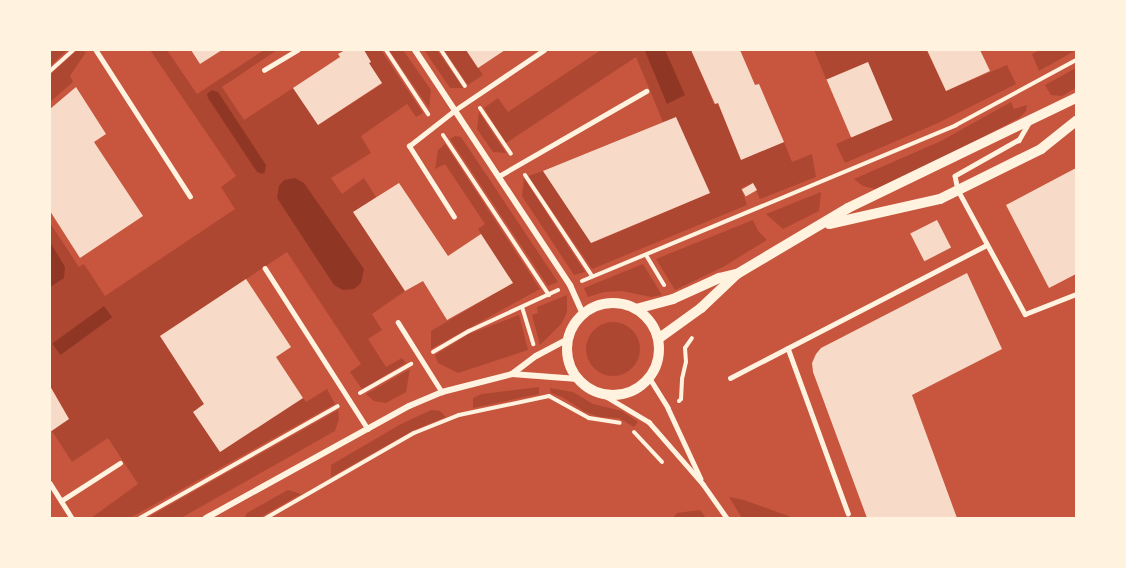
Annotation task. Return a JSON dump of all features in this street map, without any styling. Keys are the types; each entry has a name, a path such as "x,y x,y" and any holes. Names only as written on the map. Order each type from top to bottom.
{"street":[{"path":"415,50 570,285 583,314"},
{"path":"658,339 737,274 848,208 1077,99"},
{"path":"820,226 940,199 1041,148 1077,121"},
{"path":"636,309 673,299 719,278 737,274"},
{"path":"609,303 623,304 636,309 652,324 658,339 659,353 649,377 628,392 602,394 589,388 578,379 567,353 568,339 573,325 583,314 609,303"},
{"path":"512,374 536,356 568,339"},
{"path":"206,519 409,406 442,392 512,374 578,379"}],"lane":[{"path":"96,50 190,196"},
{"path":"264,70 297,50"},
{"path":"454,217 410,146 455,110 544,50"},
{"path":"499,176 646,92"},
{"path":"1030,121 1019,140 955,176 958,190 1025,314 1077,294"},
{"path":"730,378 987,245"},
{"path":"265,268 368,429"},
{"path":"398,322 442,392"},
{"path":"788,348 848,513"},
{"path":"649,377 668,408 704,484 727,519"},
{"path":"602,394 649,422 704,484"},
{"path":"61,501 120,463"},
{"path":"50,483 72,519"}],"path":[{"path":"50,71 73,50"},
{"path":"386,50 549,295"},
{"path":"140,519 468,331 570,285 956,125 1077,60"},
{"path":"646,255 673,299"},
{"path":"668,408 681,399 686,362 685,348 694,335 685,319"},
{"path":"266,519 414,433 459,415 549,396 589,418 618,422 634,432 649,422"}],"shaded area":[{"path":"50,50 67,50 50,66"},
{"path":"77,50 86,52 70,76 73,82 50,102 50,75"},
{"path":"150,50 167,50 197,94 264,50 277,50 222,87 244,120 293,88 318,125 382,84 364,50 381,50 423,113 416,117 407,104 361,136 371,153 331,178 342,194 364,178 376,197 354,212 405,291 372,314 382,330 368,339 386,367 402,358 406,363 362,389 350,372 361,364 287,252 160,336 204,404 193,412 220,452 303,398 306,402 327,389 335,404 130,518 91,518 138,484 108,438 72,462 52,431 69,419 50,386 50,223 79,267 84,264 105,296 235,209 221,187 236,176"},
{"path":"389,50 403,50 431,90 429,108"},
{"path":"424,50 437,50 463,88 450,88"},
{"path":"444,50 466,50 483,75 468,85"},
{"path":"601,50 691,50 714,104 718,103 741,159 784,142 792,162 812,154 816,177 760,199 753,183 741,188 747,205 592,269 528,176 543,171 592,243 710,193 676,118 663,122 636,57 506,143 484,108 498,98 508,112"},
{"path":"665,50 685,95 667,104 645,51"},
{"path":"814,50 927,50 946,91 1007,65 1016,84 938,123 845,163 836,144 892,120 826,79"},
{"path":"1040,50 1076,50 1039,71 1032,54"},
{"path":"1076,68 1076,88 1062,96 1051,95 1045,85"},
{"path":"212,90 218,92 266,165 265,172 262,174 257,172 208,98 207,94"},
{"path":"1011,102 1014,109 1027,105 1026,111 1019,118 945,157 875,189 863,186 854,179 941,141"},
{"path":"479,112 506,153 493,152 477,129"},
{"path":"455,136 461,137 558,282 548,286 450,139"},
{"path":"445,144 540,289 431,349 431,331 513,283 478,229 485,224 445,164 435,169 438,150"},
{"path":"295,178 304,183 364,269 361,283 354,289 343,290 334,285 277,198 279,186 284,180"},
{"path":"524,178 585,272 574,275 522,196"},
{"path":"821,192 819,211 783,229 766,214"},
{"path":"753,220 758,231 767,240 723,267 675,290 656,259"},
{"path":"50,242 65,267 64,278 50,287"},
{"path":"643,264 662,295 651,297 622,291 604,292 588,297 584,288"},
{"path":"567,295 567,312 562,323 540,345 532,315 538,313 537,307"},
{"path":"104,306 112,317 60,355 52,344"},
{"path":"519,315 528,350 458,373 438,363 435,355 469,334"},
{"path":"613,322 623,324 632,330 638,339 640,349 638,359 632,368 623,374 613,376 603,374 594,368 588,359 586,349 588,339 594,330 603,324"},
{"path":"410,369 406,392 386,403 374,401 366,394"},
{"path":"539,387 539,394 473,408 473,398 482,394"},
{"path":"550,388 573,392 593,404 622,411 638,422 634,427 619,418 600,417 585,412 562,397 551,393"},
{"path":"338,410 339,419 335,431 181,518 147,518"},
{"path":"431,410 440,411 446,417 412,431 331,477 331,465 401,424"},
{"path":"288,490 301,494 259,518 244,518 247,513"},
{"path":"729,497 744,500 794,518 742,518"},
{"path":"700,510 706,518 673,518 677,513"}],"building":[{"path":"191,50 222,50 200,64"},
{"path":"345,50 364,50 371,62 369,63 382,83 318,125 293,88 340,57 338,54"},
{"path":"466,50 505,50 478,68"},
{"path":"691,50 740,50 755,85 759,84 784,142 741,160 718,103 715,104"},
{"path":"927,50 980,50 990,71 946,91"},
{"path":"868,62 893,120 851,138 827,80"},
{"path":"76,87 106,134 94,142 143,216 80,258 50,211 50,109"},
{"path":"676,117 710,193 591,243 543,171"},
{"path":"1076,168 1076,274 1049,288 1006,205"},
{"path":"399,183 448,256 481,234 513,283 447,320 423,281 405,291 353,212"},
{"path":"753,183 757,190 746,196 742,190"},
{"path":"937,220 951,248 924,261 910,234"},
{"path":"967,273 1002,349 912,395 957,518 867,518 813,372 812,363 821,348"},
{"path":"246,279 291,347 276,357 303,398 220,452 193,412 204,404 160,336"},
{"path":"50,386 69,419 50,432"}]}
